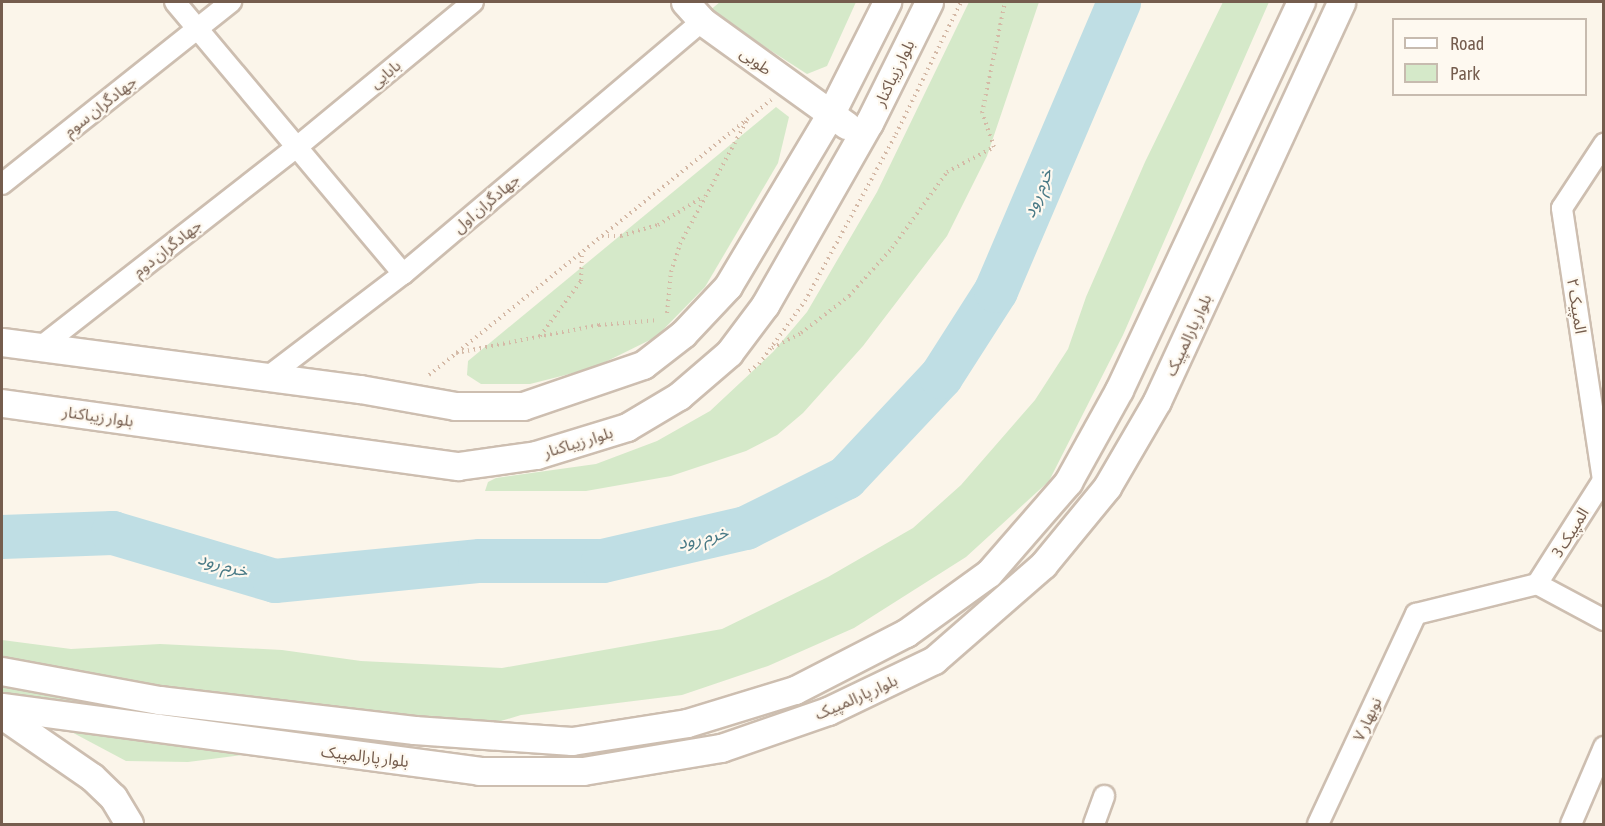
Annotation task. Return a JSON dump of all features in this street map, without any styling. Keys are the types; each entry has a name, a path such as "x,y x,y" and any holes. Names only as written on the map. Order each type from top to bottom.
{"street":[{"path":"175,2 403,274"},
{"name":"جهادگران سوم","path":"2,184 231,2"},
{"name":"بابایی","path":"297,147 473,2"},
{"path":"2,342 455,406 523,406 643,365 683,334 728,286 830,115 887,2"},
{"name":"بلوار زیباکنار","path":"2,403 458,466 536,455 627,427 679,396 729,353 765,305 862,135 929,2"},
{"name":"بلوار پارالمپیک","path":"2,671 182,703 414,730 572,741 687,723 795,690 825,675 906,633 989,573 1068,482 1167,291 1300,2"},
{"name":"بلوار پارالمپیک","path":"2,707 479,771 583,771 721,748 828,711 934,660 1043,565 1107,487 1156,401 1341,2"},
{"name":"طوبی","path":"694,11 789,85 862,135"},
{"name":"جهادگران اول","path":"265,379 403,274 694,11"},
{"name":"المپیک ۲","path":"1603,480 1562,208 1604,144"},
{"name":"جهادگران دوم","path":"38,348 297,147"},
{"name":"المپیک 3","path":"1537,584 1603,480"},
{"path":"1537,584 1604,620"},
{"name":"نوبهار ۷","path":"1318,825 1416,614 1537,584"},
{"path":"2,716 92,777 112,797 129,825"},
{"path":"1571,825 1604,747"},
{"path":"1094,825 1104,796"}],"path":[{"path":"770,349 801,333 849,296 892,248 947,172 994,147 982,113 1005,2"},
{"path":"402,397 789,85"},
{"path":"456,353 599,324 668,320 671,272 680,244 748,118"},
{"path":"602,236 621,236 658,225 705,196"},
{"path":"540,336 581,281 582,252"}],"green space":[{"path":"720,2 856,2 827,66 807,74 709,11"},
{"path":"969,2 1039,2 987,156 947,236 863,346 803,413 777,435 746,451 671,476 586,491 485,491 488,482 496,478 596,464 657,441 710,411 773,352 807,312 877,192"},
{"path":"1223,2 1269,2 1123,335 1049,481 966,557 854,628 768,666 682,695 521,715 425,744 304,747 188,762 126,761 2,695 2,640 71,649 160,644 282,650 361,661 502,668 722,629 828,577 913,528 961,485 1035,400 1068,349 1086,297 1145,162"},
{"path":"776,107 789,117 778,163 705,287 656,337 593,368 530,384 481,384 467,375 468,361"}],"waterway":[{"name":"خرم رود","path":"2,537 113,533 275,581 480,561 603,561 746,528 846,478 941,377 996,291 1119,2"}]}
